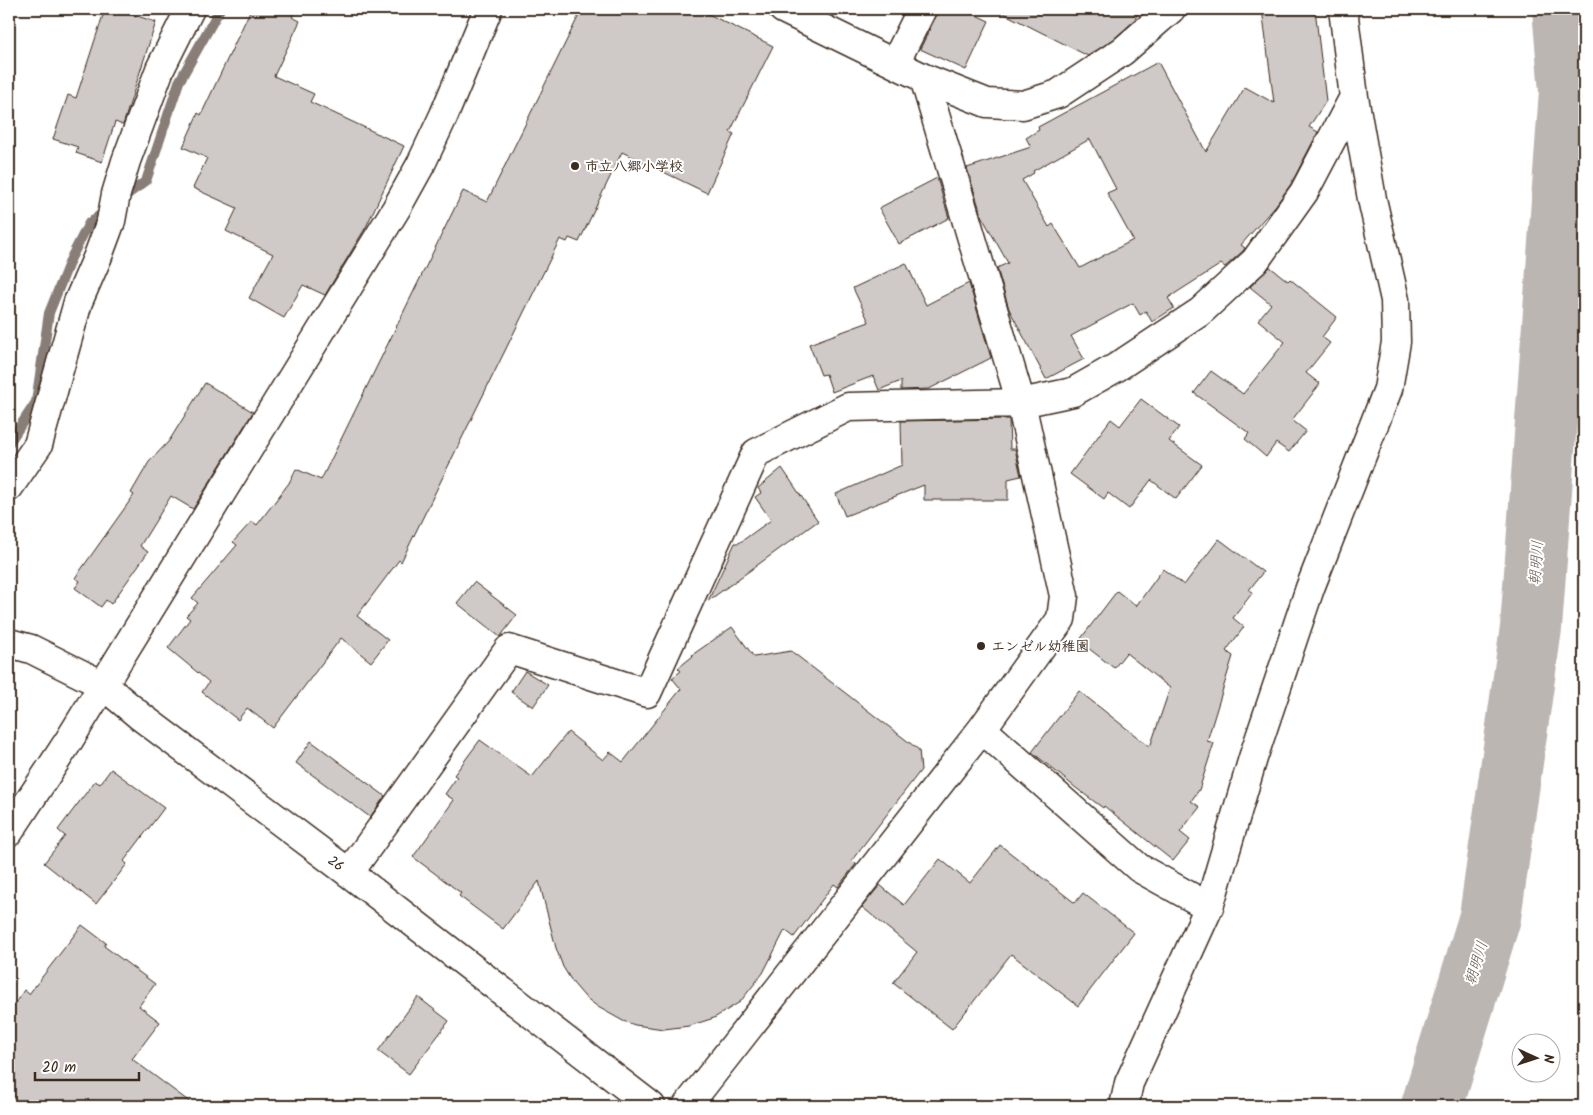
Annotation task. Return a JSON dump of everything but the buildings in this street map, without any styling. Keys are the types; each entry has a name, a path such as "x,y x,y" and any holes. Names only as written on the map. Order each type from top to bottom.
{"street":[{"path":"9,487 38,445 78,302 111,221 116,194 126,161 160,69 190,9"},
{"path":"9,832 68,742 396,209 421,164 444,115 488,9"},
{"path":"783,9 924,78 987,103 1023,105 1058,94 1123,51 1171,9"},
{"path":"894,63 922,9"},
{"path":"1124,1106 1129,1083 1209,908 1253,758 1307,598 1388,388 1396,342 1395,300 1372,199 1354,97 1343,9"},
{"path":"687,1106 982,729 1061,618 1064,596 1021,403 924,78"},
{"path":"349,873 509,649 647,693 756,453 848,408 1021,403 1073,392 1117,367 1200,312 1255,261 1304,192 1354,97"},
{"name":"26","path":"9,643 31,649 103,685 140,716 349,873 651,1106"},
{"path":"982,729 1139,868 1209,908"}],"waterway":[{"path":"121,199 146,181 179,82 220,9"},
{"name":"朝明川","path":"1432,1106 1490,917 1531,628 1570,91 1563,9"},
{"path":"9,443 36,402 49,313 71,258 89,223 108,209"}],"place":[{"name":"市立八郷小学校","path":"575,166"},
{"name":"エンゼル幼稚園","path":"981,646"}]}
